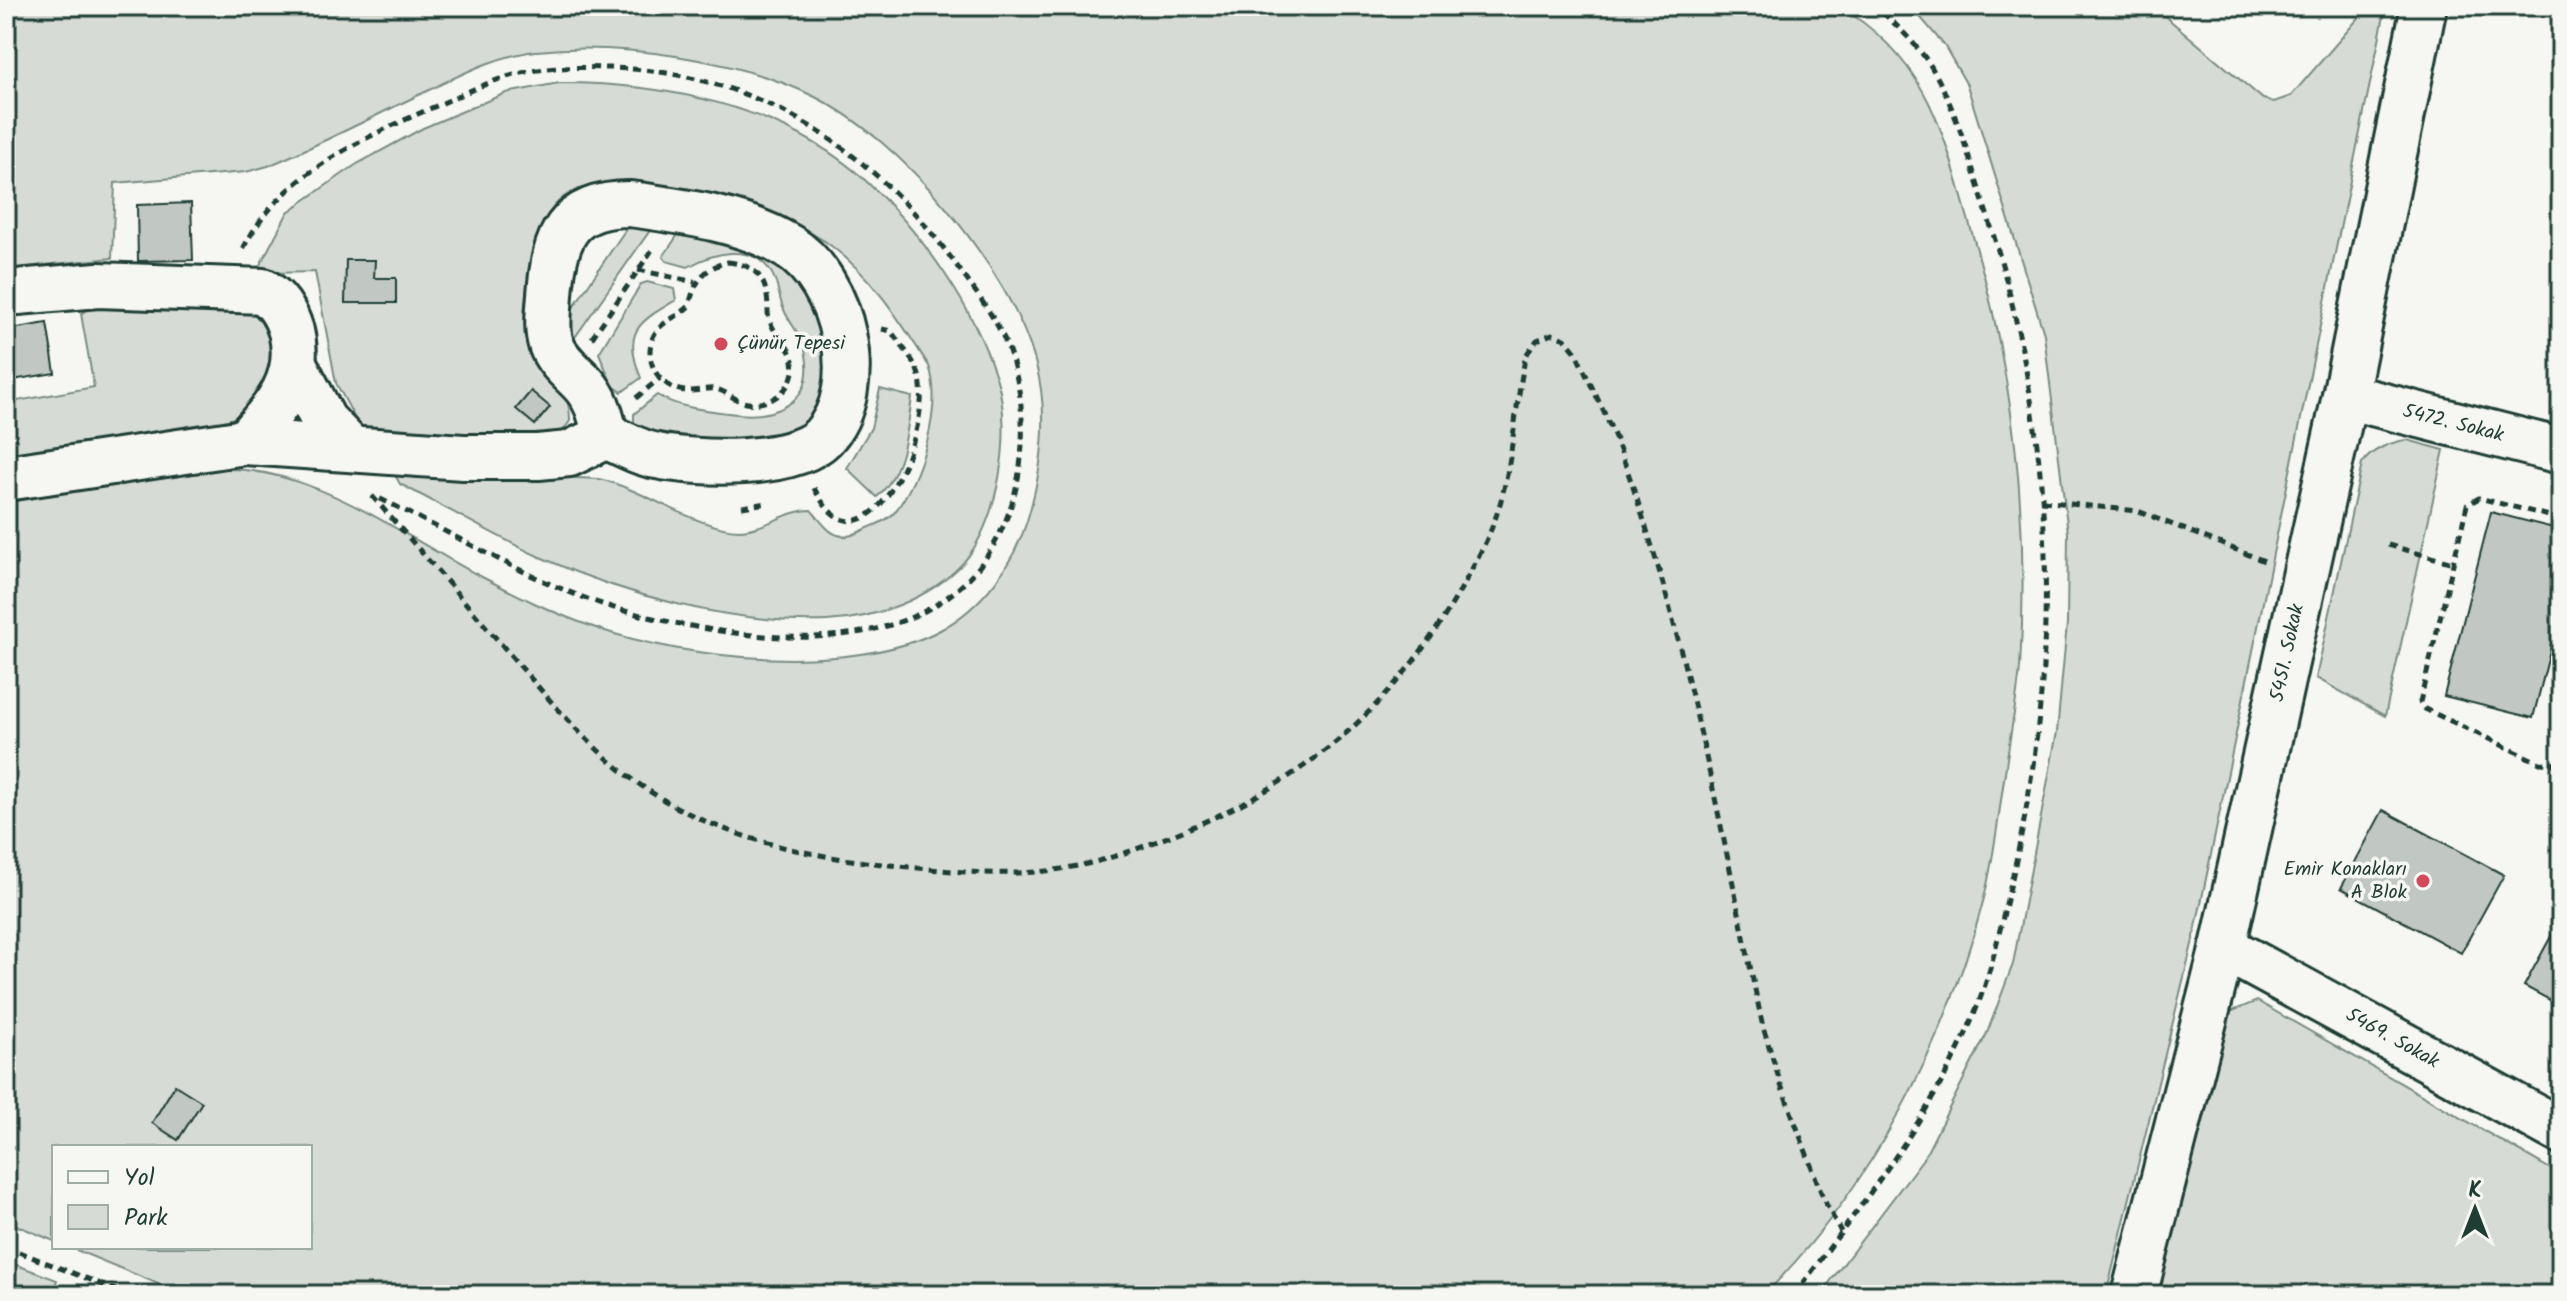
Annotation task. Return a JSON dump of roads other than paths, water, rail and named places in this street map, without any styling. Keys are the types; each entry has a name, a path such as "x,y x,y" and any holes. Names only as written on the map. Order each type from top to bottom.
{"street":[{"name":"5451. Sokak","path":"2134,1295 2223,947 2345,396 2424,6"},
{"path":"6,478 245,442 357,469 463,457 569,454 606,436 663,457 700,462 756,460 809,446 823,437 838,412 848,361 844,333 835,305 811,269 791,248 759,232 677,212 630,204 598,206 581,213 567,227 557,246 548,325 550,343 569,372 596,402 606,436"},
{"path":"6,293 98,285 263,291 276,299 288,321 294,364 324,421 357,469"},
{"path":"245,442 278,406 289,385 294,364"},
{"name":"5472. Sokak","path":"2345,396 2561,451"},
{"name":"5469. Sokak","path":"2223,947 2561,1131"}],"place":[{"name":"Çünür Tepesi","path":"721,344"},
{"name":"Emir Konakları A Blok","path":"2423,881"}]}
